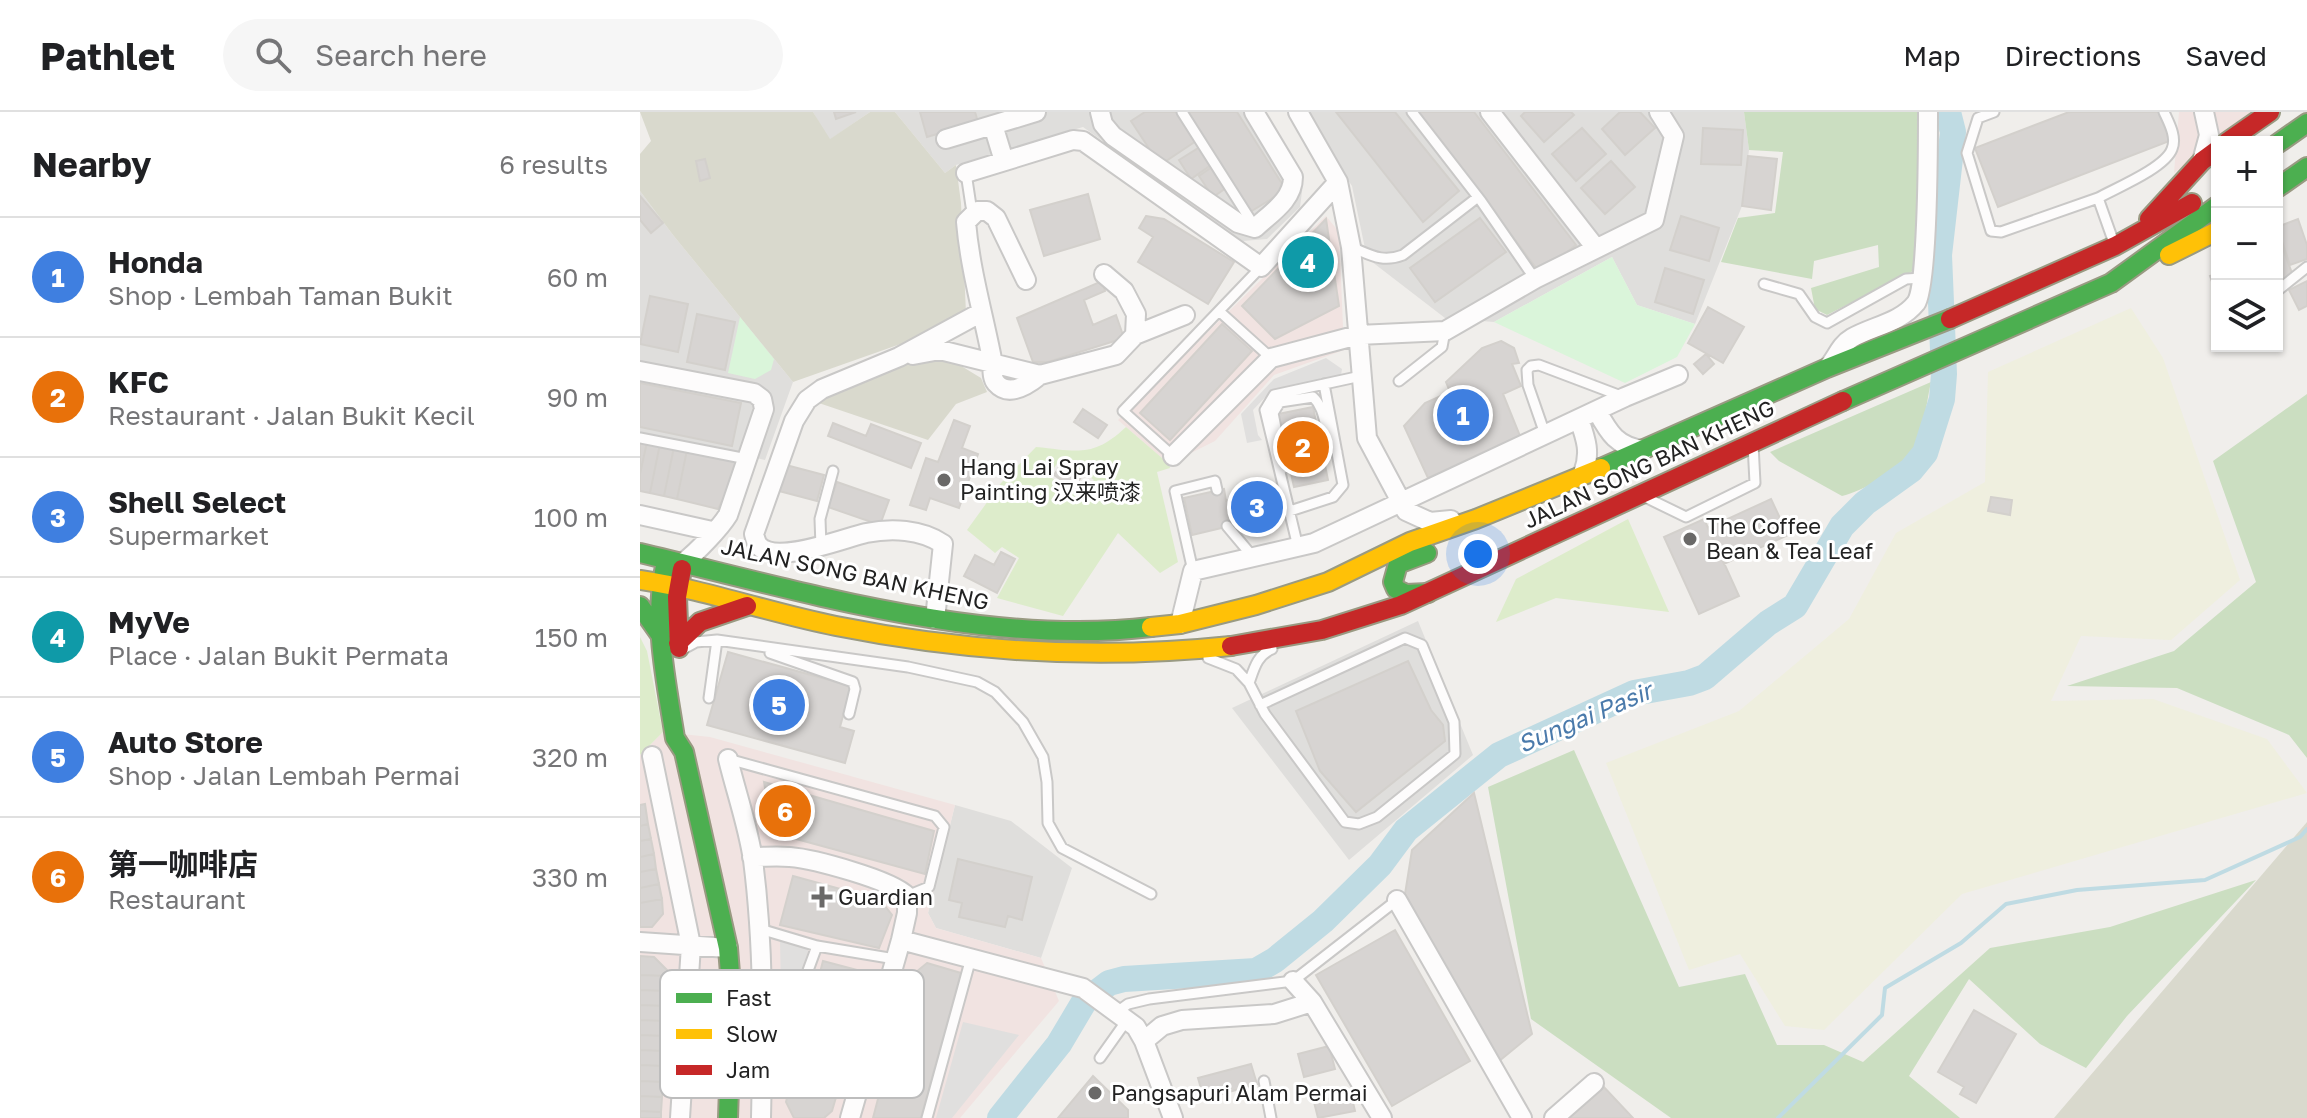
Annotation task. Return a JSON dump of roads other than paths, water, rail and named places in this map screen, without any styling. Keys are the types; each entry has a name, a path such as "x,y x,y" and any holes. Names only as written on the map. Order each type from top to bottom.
{"main road":[{"path":"2231,136 2270,112"},
{"path":"2283,140 2307,123"},
{"path":"2283,161 2307,145"},
{"path":"2124,242 2211,151"},
{"path":"2283,184 2307,167"},
{"name":"JALAN SONG BAN KHENG","path":"640,580 752,604 833,626 932,644 1060,653 1182,651 1304,635 1382,614 1753,441 2111,283 2211,192"},
{"name":"JALAN SONG BAN KHENG","path":"640,553 935,619 1047,632 1112,632 1180,624 1256,605 1328,582 1410,542 1476,519 1644,450 1827,368 1966,313 2124,242 2211,208"},
{"path":"2111,283 2211,234"},
{"path":"1432,592 1406,594 1396,589 1393,582 1398,564 1584,486 1600,476 1606,464"},
{"path":"676,560 669,586 675,738 684,752 728,948 730,970"},
{"path":"673,644 696,623 752,604"},
{"path":"640,606 673,644"}],"street":[{"path":"946,139 1036,112"},
{"path":"1100,112 1103,124 1113,136 1238,223 1255,228 1286,200 1293,189 1293,177 1254,112"},
{"path":"1298,112 1338,182 1351,247 1367,438 1406,511 1430,522 1476,519"},
{"path":"1490,112 1595,247"},
{"path":"1173,456 1271,358 1358,335 1445,331 1595,247 1654,220 1674,136 1659,112"},
{"path":"1827,368 1841,346 1850,339 1902,316 1918,300 1922,278 1928,112"},
{"path":"2204,112 2213,136"},
{"path":"993,125 1004,161"},
{"path":"966,173 1073,140 1083,141 1261,267 1338,182"},
{"path":"1026,280 996,218 987,211 977,211 966,222 980,313 992,361 993,379 998,386 1012,390 1029,385 1040,375 1116,355 1135,335 1185,315"},
{"path":"1104,274 1124,291 1136,314 1135,335"},
{"path":"935,619 943,544 934,537 915,531 886,531 781,552 767,551 758,545 754,534 794,421 807,400 822,389 899,357 980,313"},
{"path":"899,357 940,350 992,361"},
{"path":"640,371 754,393 762,399 764,409 722,526 712,531 702,548 676,560"},
{"path":"1180,624 1193,571 1314,543 1678,375"},
{"path":"1597,411 1613,437 1628,448 1644,450"},
{"path":"1579,419 1588,451 1583,473"},
{"path":"640,515 712,531"},
{"path":"728,759 752,857 761,970"},
{"path":"646,761 691,945 689,970"},
{"path":"752,857 792,857 899,888 907,896 907,913 892,970"},
{"path":"1397,900 1522,1118"},
{"path":"901,940 1083,988 1136,1027 1173,1118"},
{"path":"640,942 728,948"},
{"path":"1293,981 1312,1002 1382,1118"},
{"path":"1144,1041 1162,1026 1182,1020 1274,1014 1312,1002"},
{"path":"1554,1118 1594,1083"},
{"path":"680,1118 681,1098"},
{"path":"728,1114 758,1118 760,1098"},
{"path":"850,1118 856,1098"}],"lane":[{"path":"1182,112 1255,228"},
{"path":"1412,112 1478,197 1535,279"},
{"path":"1994,112 1977,115 1967,153 1991,231 2001,232 2098,198 2156,167 2173,148 2173,137 2164,112"},
{"path":"966,173 971,206 977,211"},
{"path":"1351,247 1390,260 1403,255 1478,197"},
{"path":"2098,198 2124,242"},
{"path":"1173,456 1123,411 1261,267"},
{"path":"2283,286 2307,267"},
{"path":"1764,284 1799,294 1815,317 1827,323 1906,279 1922,278"},
{"path":"1219,311 1271,358"},
{"path":"1399,381 1442,347 1445,331"},
{"path":"1545,434 1528,385 1527,370 1531,366 1539,365 1625,397"},
{"path":"1298,547 1265,410 1274,395 1361,376"},
{"path":"1290,511 1333,497 1343,485 1324,384"},
{"path":"1290,511 1283,455 1273,413 1275,408 1280,402 1313,397 1320,403 1329,442 1337,452"},
{"path":"640,438 748,459"},
{"path":"1639,494 1686,517 1755,483 1753,441"},
{"path":"821,546 820,519 833,471"},
{"path":"1193,571 1175,491 1215,481 1217,490"},
{"path":"1227,526 1253,557"},
{"path":"1249,683 1255,665 1266,651 1304,635"},
{"path":"1182,651 1223,662 1236,669 1249,683 1260,705 1345,822 1359,824 1377,817 1455,754 1457,741 1454,722 1422,645 1405,638 1260,705"},
{"path":"673,644 717,640 908,667 977,682 995,692 1023,722 1043,757 1048,823 1062,848 1151,894"},
{"path":"709,698 717,640"},
{"path":"752,646 853,682 855,689 849,714"},
{"path":"728,759 935,816 944,827 929,887 907,896"},
{"path":"1100,1058 1115,1011 1128,1004 1293,981 1397,900"},
{"path":"760,929 817,946 895,959"},
{"path":"808,970 817,946"},
{"path":"927,1118 971,958"},
{"path":"1264,1081 1271,1118"}],"waterway":[{"name":"Sungai Pasir","path":"1000,1118 1059,1044 1084,1002 1109,983 1124,979 1256,971 1275,960 1323,921 1380,865 1406,830 1499,755 1634,693 1705,677 1768,623 1795,606 1842,526 1865,503 1911,470 1925,453 1942,399 1944,374 1939,255 1953,132 1948,112"},
{"path":"1778,1118 1882,1015 1885,988 1961,943 2006,904 2077,890 2205,880 2300,837 2307,829"}],"place":[{"name":"MyVe","path":"1308,262"},
{"name":"Honda","path":"1463,415"},
{"name":"KFC","path":"1303,447"},
{"name":"Hang Lai Spray Painting 汉来喷漆","path":"944,480"},
{"name":"Shell Select","path":"1257,507"},
{"name":"The Coffee Bean & Tea Leaf","path":"1690,539"},
{"name":"Auto Store","path":"779,705"},
{"name":"第一咖啡店","path":"785,811"},
{"name":"Guardian","path":"822,897"},
{"name":"Pangsapuri Alam Permai","path":"1095,1093"}]}
